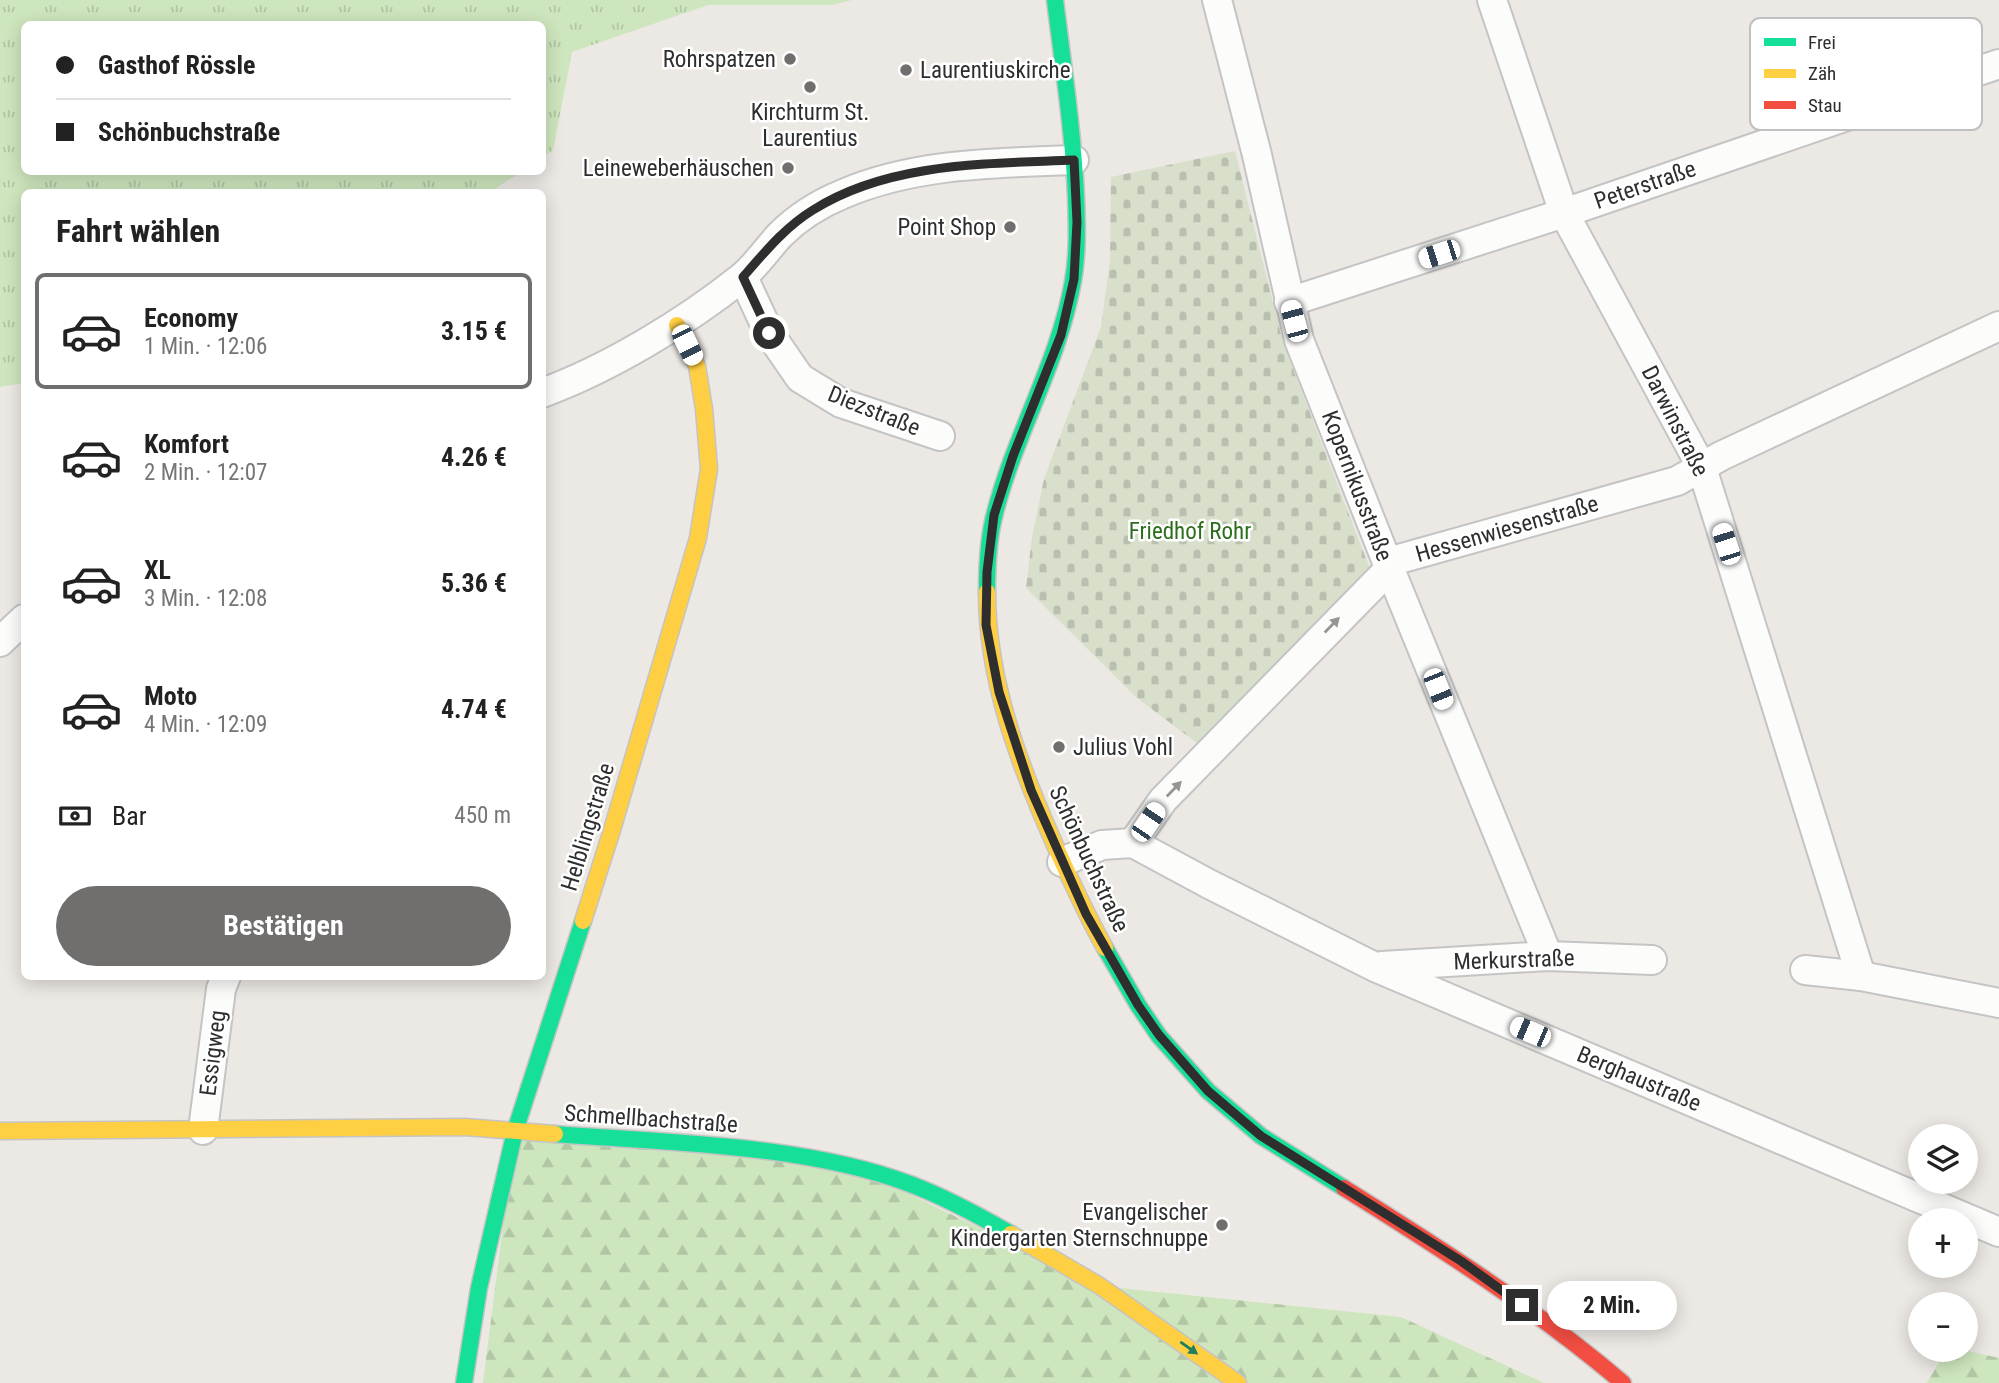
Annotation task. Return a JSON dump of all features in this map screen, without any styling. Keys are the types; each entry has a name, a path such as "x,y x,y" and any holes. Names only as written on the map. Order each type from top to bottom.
{"street":[{"name":"Schönbuchstraße","path":"1055,0 1074,160 1077,222 1074,279 1061,335 1013,456 994,515 987,572 986,625 999,692 1031,790 1086,914 1138,1005 1159,1035 1208,1091 1261,1136 1461,1261 1583,1349 1623,1383"},
{"name":"Kopernikusstraße","path":"1217,0 1257,155 1299,340 1548,956"},
{"name":"Darwinstraße","path":"1492,0 1563,213 1702,468 1861,976"},
{"name":"Peterstraße","path":"1982,70 1999,64"},
{"name":"Peterstraße","path":"1289,302 1806,130"},
{"path":"546,392 570,383 677,325 743,277 782,233 842,194 881,181 926,171 981,164 1074,160"},
{"name":"Diezstraße","path":"743,277 769,333 800,378 841,403 940,436"},
{"name":"Helblingstraße","path":"464,1383 479,1288 515,1131 612,830 698,538 709,469 704,409 697,366 677,325"},
{"name":"Hessenwiesenstraße","path":"1133,843 1163,800 1399,559 1677,481 1721,456 1999,326"},
{"path":"0,642 21,622"},
{"path":"1062,862 1102,845 1133,843"},
{"name":"Berghaustraße","path":"1133,843 1375,967 1999,1232"},
{"name":"Merkurstraße","path":"1375,967 1548,956 1652,960"},
{"path":"1805,970 1861,976 1999,1003"},
{"name":"Essigweg","path":"203,1130 220,989 224,980"},
{"name":"Schmellbachstraße","path":"0,1131 465,1127 753,1150 851,1166 910,1184 971,1211 1100,1286 1238,1383"}],"green space":[{"path":"0,0 852,0 831,5 708,5 572,52 553,150 546,155 546,21 21,21 21,175 516,175 495,189 21,189 21,384 0,387"},
{"name":"Friedhof Rohr","path":"1235,151 1283,343 1370,569 1201,746 1137,698 1026,588 1032,537 1044,479 1101,327 1110,259 1111,177"},
{"path":"515,1131 851,1166 1100,1286 1401,1317 1544,1383 483,1383"},
{"path":"1978,1353 1999,1358 1999,1383 1927,1383 1939,1362 1978,1362"}],"traffic: fast":[{"path":"987,592 989,542 995,513 1058,340 1075,271 1075,171 1055,0"},
{"path":"464,1383 479,1288 515,1131 583,921"},
{"path":"1105,948 1159,1036 1208,1091 1261,1136 1344,1188"},
{"path":"555,1134 735,1147 826,1161 869,1171 923,1189 1011,1234"}],"traffic: slow":[{"path":"583,921 698,538 709,469 697,366 677,325"},
{"path":"987,592 993,657 1007,721 1017,752 1060,856 1105,948"},
{"path":"0,1131 465,1127 555,1134"},
{"path":"1011,1234 1100,1286 1238,1383"}],"traffic: jam":[{"path":"1344,1188 1522,1305 1623,1383"}],"place":[{"name":"Rohrspatzen","path":"790,59"},
{"name":"Laurentiuskirche","path":"906,70"},
{"name":"Kirchturm St. Laurentius","path":"810,87"},
{"name":"Leineweberhäuschen","path":"788,168"},
{"name":"Point Shop","path":"1010,227"},
{"name":"Julius Vohl","path":"1059,747"},
{"name":"Evangelischer Kindergarten Sternschnuppe","path":"1222,1225"}],"route":[{"path":"769,333 743,277 782,233 812,211 842,194 881,181 926,171 981,164 1074,160 1077,222 1074,279 1061,335 1013,456 994,515 987,572 986,625 999,692 1031,790 1086,914 1138,1005 1159,1035 1208,1091 1261,1136 1461,1261 1522,1305"}]}
